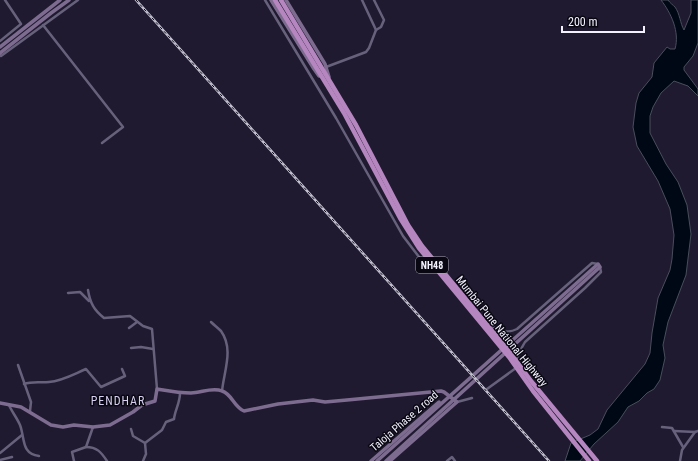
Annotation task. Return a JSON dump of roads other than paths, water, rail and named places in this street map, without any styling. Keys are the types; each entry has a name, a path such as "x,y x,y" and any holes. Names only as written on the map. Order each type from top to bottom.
{"highway":[{"name":"NH48","path":"275,0 324,70"},
{"name":"NH48","path":"281,0 324,70 329,83"},
{"name":"Mumbai Pune National Highway","path":"329,83 404,224 419,248 597,460"},
{"name":"Mumbai Pune National Highway","path":"329,83 356,125 408,225 430,257 516,360 518,367 563,429 589,461"}],"street":[{"path":"0,41 21,24 5,0"},
{"path":"0,47 60,0"},
{"path":"0,54 69,0"},
{"path":"0,54 1,56 78,0"},
{"path":"265,0 336,118 403,236 429,270 436,270"},
{"path":"271,0 314,69 329,83"},
{"path":"286,0 324,70 366,52 369,48 376,30 381,27 384,20 374,0"},
{"path":"362,0 376,30"},
{"path":"43,25 123,127 102,143"},
{"path":"21,30 24,34"},
{"path":"485,322 497,330 505,332 517,329 592,262 599,266 601,272 586,288 525,342 520,349 516,360"},
{"path":"377,461 554,303 599,266"},
{"path":"386,461 557,307 599,266"},
{"path":"88,290 89,301"},
{"path":"0,403 21,407 55,426 74,425 93,427 110,425 142,405 155,401 157,389 152,329 143,326 127,316 108,319 104,318 80,292 68,293"},
{"path":"129,328 136,322"},
{"path":"211,322 221,331 227,344 228,352 222,391"},
{"path":"131,348 141,347 153,349"},
{"path":"18,365 30,402 30,411"},
{"path":"487,389 518,367"},
{"path":"24,384 28,382 50,382 67,378 86,369 100,387 125,376 122,369"},
{"path":"157,389 180,393 216,390 222,391 244,411 293,402 320,400 325,402 441,391 457,402"},
{"path":"145,442 162,430 166,422 174,419 174,414 179,404 180,393"},
{"name":"Taloja Phase 2 road","path":"371,461 448,395"},
{"name":"Taloja Phase 2 road","path":"390,461 457,402 472,398"},
{"path":"9,405 20,424 22,435 29,453 38,456"},
{"path":"86,447 93,427"},
{"path":"662,427 672,428 683,448"},
{"path":"131,429 133,436 145,442"},
{"path":"674,431 696,432"},
{"path":"680,461 683,448 696,432"},
{"path":"0,453 22,435"},
{"path":"143,461 146,454 145,442"},
{"path":"74,461 72,452 86,447 95,448 107,461"},
{"path":"0,460 12,457"},
{"path":"447,461 451,457 455,461"}],"railway":[{"path":"136,0 549,461"}],"district":[{"name":"PENDHAR","path":"118,401"}]}
